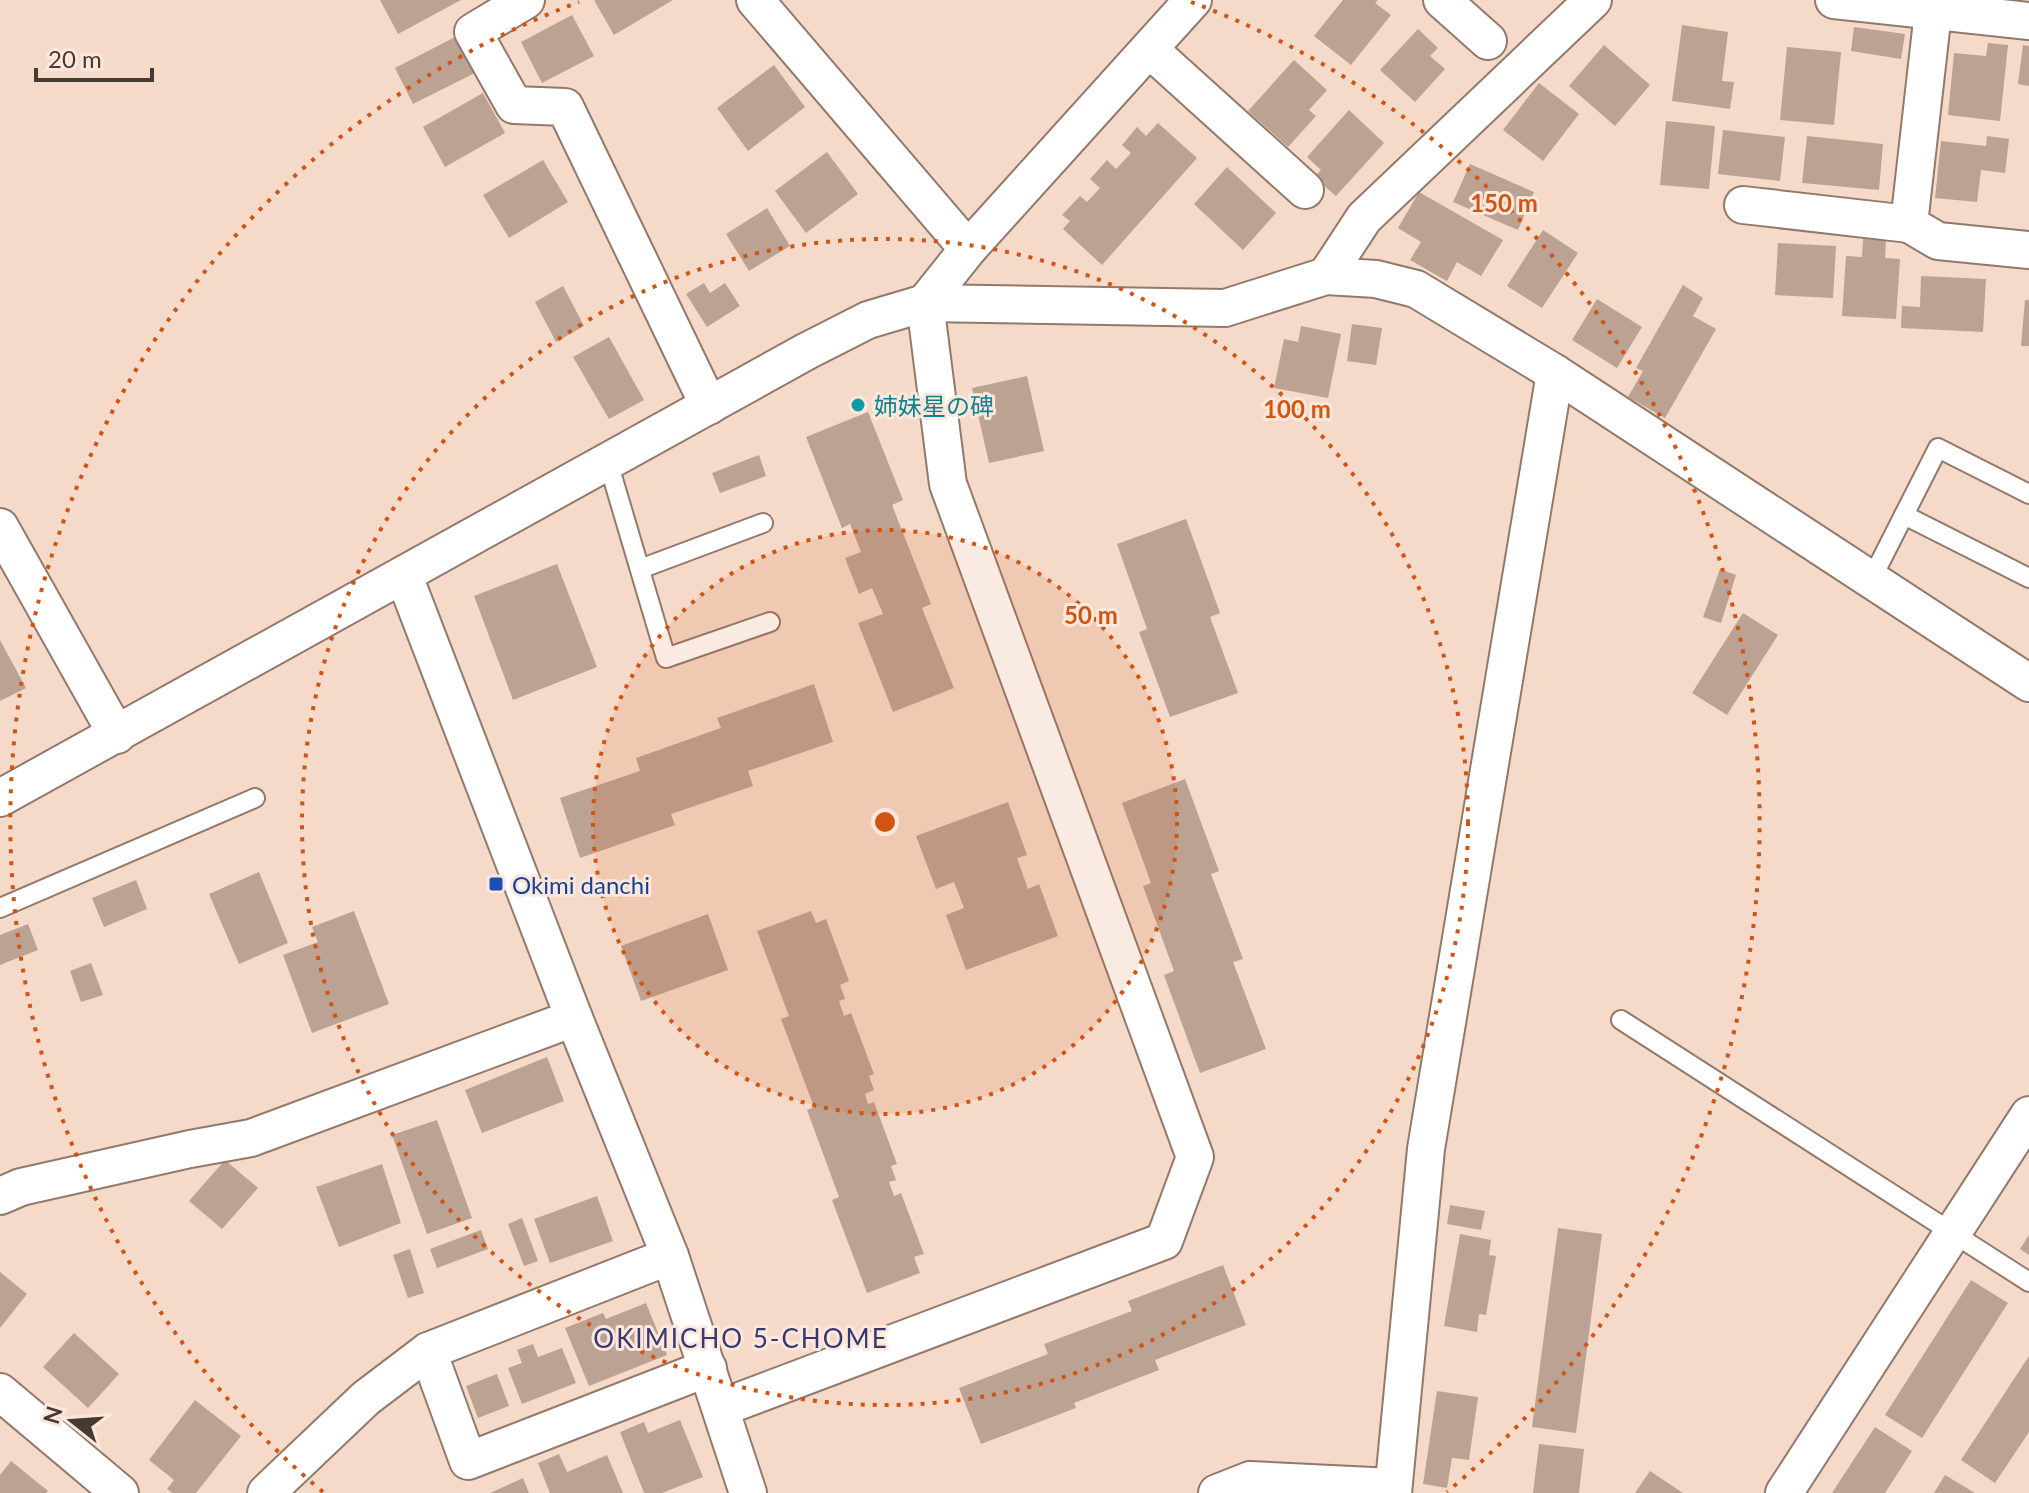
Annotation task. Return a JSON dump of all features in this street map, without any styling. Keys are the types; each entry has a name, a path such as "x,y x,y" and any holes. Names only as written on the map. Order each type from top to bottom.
{"street":[{"path":"526,0 473,32 514,105 565,107 709,406"},
{"path":"755,0 968,249"},
{"path":"721,1408 1164,1241 1195,1157 948,484 925,303 968,249 1193,0"},
{"path":"1442,0 1488,41"},
{"path":"1326,276 1364,218 1593,0"},
{"path":"1834,0 2029,21"},
{"path":"1909,224 1933,12"},
{"path":"1149,49 1305,190"},
{"path":"1743,205 1909,224 1938,241 2029,250"},
{"path":"0,798 868,320 925,303 1225,308 1326,276 1376,279 1416,289 1555,373 2029,683"},
{"path":"1217,1493 1250,1480 1393,1490 1426,1149 1555,373"},
{"path":"0,527 117,735"},
{"path":"404,576 574,1018 670,1256 748,1493"},
{"path":"0,1196 21,1187 251,1138 574,1018"},
{"path":"1784,1493 2029,1115"},
{"path":"266,1493 366,1398 428,1351 670,1256"},
{"path":"428,1351 468,1461 708,1368"},
{"path":"0,1392 120,1493"}],"lane":[{"path":"1871,580 1938,448 2029,494"},
{"path":"608,462 666,658 770,622"},
{"path":"1904,515 2029,578"},
{"path":"640,569 763,523"},
{"path":"0,908 255,798"},
{"path":"1621,1020 2029,1282"}],"building":[{"path":"380,0 461,0 398,34"},
{"path":"594,0 673,0 614,35"},
{"path":"1343,0 1378,0 1375,3 1391,15 1351,65 1314,36"},
{"path":"572,15 594,56 542,83 521,42"},
{"path":"1682,25 1728,32 1722,81 1734,82 1730,109 1672,101"},
{"path":"1854,27 1905,34 1901,59 1851,51"},
{"path":"1418,29 1438,48 1430,56 1445,69 1415,102 1380,70"},
{"path":"457,36 475,73 413,104 395,68"},
{"path":"1988,43 2008,45 2000,121 1948,115 1954,53 1986,56"},
{"path":"1604,45 1650,85 1615,126 1569,86"},
{"path":"2023,45 2029,46 2029,86 2018,84"},
{"path":"1787,47 1841,52 1834,125 1780,120"},
{"path":"1294,60 1327,90 1309,110 1316,116 1288,147 1248,111"},
{"path":"774,65 805,107 748,151 717,108"},
{"path":"1539,83 1579,114 1543,161 1503,130"},
{"path":"483,93 505,133 445,167 423,127"},
{"path":"1349,110 1384,143 1336,196 1314,177 1321,170 1307,157"},
{"path":"1666,121 1715,126 1709,189 1660,185"},
{"path":"1158,123 1197,158 1102,265 1063,229 1070,221 1062,215 1080,196 1087,202 1100,188 1090,179 1107,160 1116,169 1131,153 1122,145 1137,127 1146,136"},
{"path":"1723,130 1785,137 1780,181 1718,174"},
{"path":"1807,136 1883,144 1879,190 1802,183"},
{"path":"1987,136 2009,139 2005,173 1981,170 1977,202 1935,198 1941,141 1986,146"},
{"path":"827,152 858,194 806,233 775,191"},
{"path":"543,160 568,202 509,238 483,195"},
{"path":"1470,164 1534,192 1518,230 1453,202"},
{"path":"1227,167 1276,213 1243,250 1194,204"},
{"path":"1419,192 1503,240 1481,276 1457,262 1447,281 1410,260 1421,242 1398,228"},
{"path":"767,208 790,246 749,271 726,234"},
{"path":"1543,230 1578,253 1542,308 1507,286"},
{"path":"1863,239 1886,240 1885,258 1900,259 1896,319 1842,316 1846,256 1862,257"},
{"path":"1778,243 1836,246 1833,298 1775,295"},
{"path":"1921,276 1986,279 1983,332 1901,328 1902,306 1920,307"},
{"path":"704,283 710,293 725,283 740,306 707,327 686,294"},
{"path":"1683,285 1703,298 1693,316 1716,329 1665,418 1628,397 1643,371 1636,368"},
{"path":"563,286 584,326 556,342 535,302"},
{"path":"1597,299 1642,327 1617,368 1572,340"},
{"path":"2025,300 2029,300 2029,346 2021,346"},
{"path":"1352,324 1382,328 1376,365 1347,361"},
{"path":"1301,326 1341,334 1328,398 1274,388 1284,339 1298,342"},
{"path":"609,337 644,400 609,419 573,357"},
{"path":"1027,376 1044,451 989,463 972,388"},
{"path":"868,412 903,500 892,505 931,604 922,608 954,688 893,712 858,623 883,614 872,588 859,594 845,558 861,552 850,524 842,528 806,437"},
{"path":"759,455 766,476 720,493 712,473"},
{"path":"1186,519 1220,613 1210,617 1238,693 1170,717 1139,632 1147,629 1117,544"},
{"path":"557,564 597,667 513,700 474,596"},
{"path":"1720,569 1736,575 1721,623 1703,617"},
{"path":"1743,613 1778,635 1727,715 1692,693"},
{"path":"0,640 26,688 0,701"},
{"path":"814,684 833,742 748,771 753,786 671,814 675,825 580,858 560,798 640,771 636,758 721,728 717,718"},
{"path":"1185,779 1219,871 1211,874 1243,959 1233,962 1266,1049 1200,1073 1164,975 1174,971 1143,886 1151,883 1122,803"},
{"path":"1008,802 1027,855 1017,858 1028,889 1039,884 1058,936 966,970 946,915 964,908 954,882 936,889 916,836"},
{"path":"259,872 288,943 239,964 209,894"},
{"path":"136,880 147,909 104,927 92,898"},
{"path":"354,911 389,1004 312,1033 283,955 318,942 312,927"},
{"path":"811,911 816,923 826,919 849,981 840,985 845,999 839,1001 844,1016 851,1013 874,1074 869,1076 874,1090 865,1094 868,1104 874,1102 897,1164 891,1166 896,1180 889,1182 894,1196 901,1193 924,1254 914,1257 920,1273 867,1293 832,1200 839,1197 807,1110 814,1107 781,1019 789,1016 757,931"},
{"path":"708,914 728,970 641,1001 621,946"},
{"path":"28,924 38,950 0,965 0,935"},
{"path":"91,963 103,995 81,1002 70,971"},
{"path":"547,1057 564,1101 482,1133 465,1090"},
{"path":"437,1120 472,1218 427,1234 392,1135"},
{"path":"225,1160 258,1188 222,1229 189,1201"},
{"path":"382,1164 401,1223 339,1247 316,1187"},
{"path":"597,1196 613,1241 550,1263 534,1219"},
{"path":"1450,1205 1485,1211 1481,1230 1447,1224"},
{"path":"522,1218 538,1261 524,1266 508,1224"},
{"path":"1558,1228 1602,1234 1576,1433 1532,1427"},
{"path":"481,1230 488,1249 437,1268 430,1249"},
{"path":"1460,1234 1491,1240 1489,1255 1496,1256 1486,1315 1479,1314 1477,1332 1444,1326"},
{"path":"2029,1235 2029,1255 2020,1249"},
{"path":"410,1249 424,1293 408,1298 393,1255"},
{"path":"1223,1265 1246,1325 1155,1360 1159,1370 1074,1403 1076,1408 981,1444 959,1388 1048,1354 1044,1344 1132,1311 1128,1301"},
{"path":"0,1272 27,1294 0,1328"},
{"path":"1971,1280 2008,1303 1922,1438 1885,1415"},
{"path":"646,1303 667,1355 589,1386 565,1328 603,1313 606,1319"},
{"path":"74,1333 119,1374 88,1408 43,1367"},
{"path":"533,1344 538,1357 562,1348 576,1383 522,1404 508,1368 522,1363 517,1350"},
{"path":"2029,1356 2029,1432 1995,1483 1961,1460"},
{"path":"497,1374 509,1406 478,1418 466,1386"},
{"path":"1437,1391 1478,1397 1469,1460 1452,1458 1447,1488 1423,1484"},
{"path":"195,1400 241,1436 196,1493 172,1493 167,1489 174,1480 149,1460"},
{"path":"680,1420 703,1477 662,1493 644,1493 620,1432 644,1422 648,1433"},
{"path":"1875,1427 1912,1451 1885,1493 1832,1493"},
{"path":"1539,1444 1584,1449 1579,1493 1533,1493"},
{"path":"559,1454 567,1472 607,1455 623,1493 550,1493 538,1463"},
{"path":"11,1461 48,1491 0,1493 0,1475"},
{"path":"1650,1471 1683,1493 1635,1493"},
{"path":"1945,1475 1975,1493 1934,1493"},
{"path":"523,1478 529,1493 490,1493"}],"place":[{"name":"姉妹星の碑","path":"858,405"},
{"name":"Okimi danchi","path":"496,884"}],"district":[{"name":"OKIMICHO 5-CHOME","path":"741,1338"}]}
